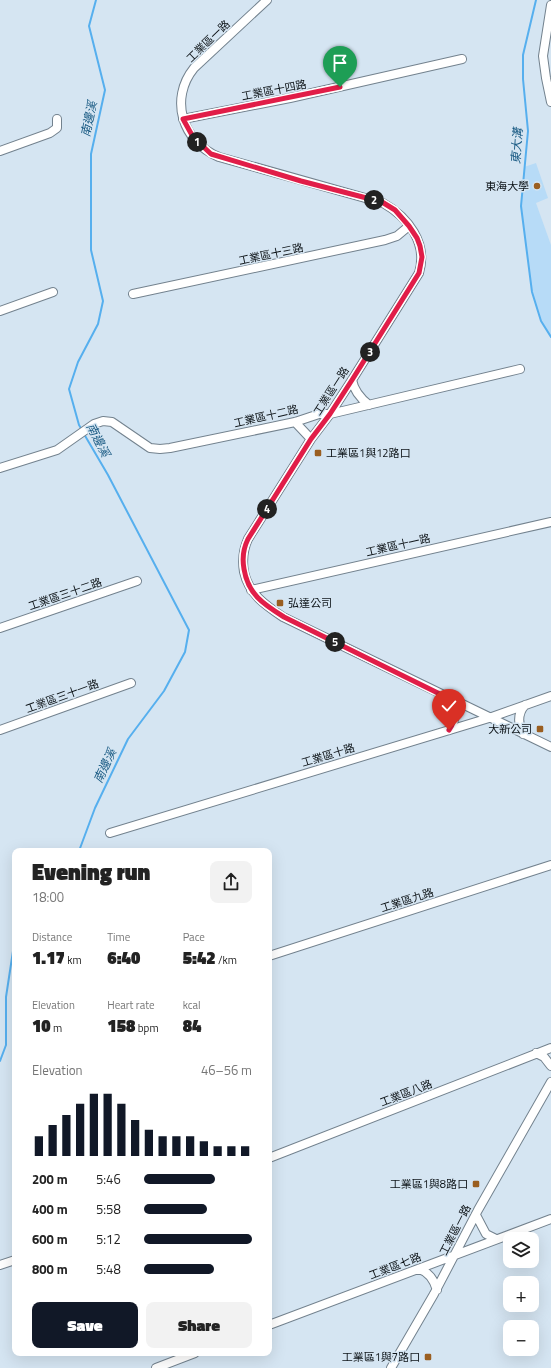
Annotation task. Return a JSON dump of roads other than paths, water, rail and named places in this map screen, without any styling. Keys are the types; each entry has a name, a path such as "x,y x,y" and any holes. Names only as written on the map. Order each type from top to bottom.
{"street":[{"name":"工業區一路","path":"267,0 194,68 187,77 181,96 180,106 183,119 193,137 211,154 301,181 382,202 395,210 409,226 417,238 422,257 419,273 330,414 311,439 245,546 243,560 246,582 260,600 284,617 551,747"},
{"path":"551,5 543,56 551,102"},
{"name":"工業區十四路","path":"183,119 297,97 462,59"},
{"path":"0,151 55,130 58,125 57,119"},
{"name":"工業區十三路","path":"133,294 385,240 397,236 409,226"},
{"path":"0,311 53,292"},
{"name":"工業區十二路","path":"0,468 57,450 94,424 103,421 112,422 150,448 160,449 295,422 319,414 330,414 520,369"},
{"path":"352,380 358,395 369,405"},
{"path":"295,422 311,439"},
{"name":"工業區十一路","path":"251,590 551,522"},
{"name":"工業區三十二路","path":"0,628 137,581"},
{"name":"工業區三十一路","path":"0,730 131,683"},
{"name":"工業區十路","path":"110,833 489,718 551,696"},
{"path":"449,730 454,722 455,716 452,700"},
{"path":"523,734 519,722 519,715 524,705"},
{"name":"工業區九路","path":"272,955 551,865"},
{"name":"工業區八路","path":"272,1157 551,1048"},
{"path":"536,1054 544,1057 551,1066"},
{"name":"工業區一路","path":"391,1368 437,1290 510,1152 551,1082"},
{"path":"476,1215 486,1234 496,1239"},
{"name":"工業區七路","path":"272,1324 551,1219"},
{"path":"2,1264 12,1261"},
{"path":"419,1269 429,1274 435,1283 437,1290"},
{"path":"156,1368 187,1356"}],"waterway":[{"name":"南邊溪","path":"82,430 79,425 69,389 78,362 98,324 103,301 91,250 91,154 105,90 89,26 96,0"},
{"name":"東大溝","path":"536,0 523,55 523,79 528,131 521,206 532,292 541,321 551,337"},
{"name":"南邊溪","path":"80,848 95,808 128,739 164,691 185,652 189,630 108,475 84,434"},
{"name":"南邊溪","path":"0,1061 6,1045 6,997 12,958"}],"place":[{"name":"東海大學","path":"537,186"},
{"name":"工業區1與12路口","path":"318,453"},
{"name":"弘達公司","path":"280,603"},
{"name":"大新公司","path":"540,729"},
{"name":"工業區1與8路口","path":"476,1184"},
{"name":"工業區1與7路口","path":"428,1357"}]}
